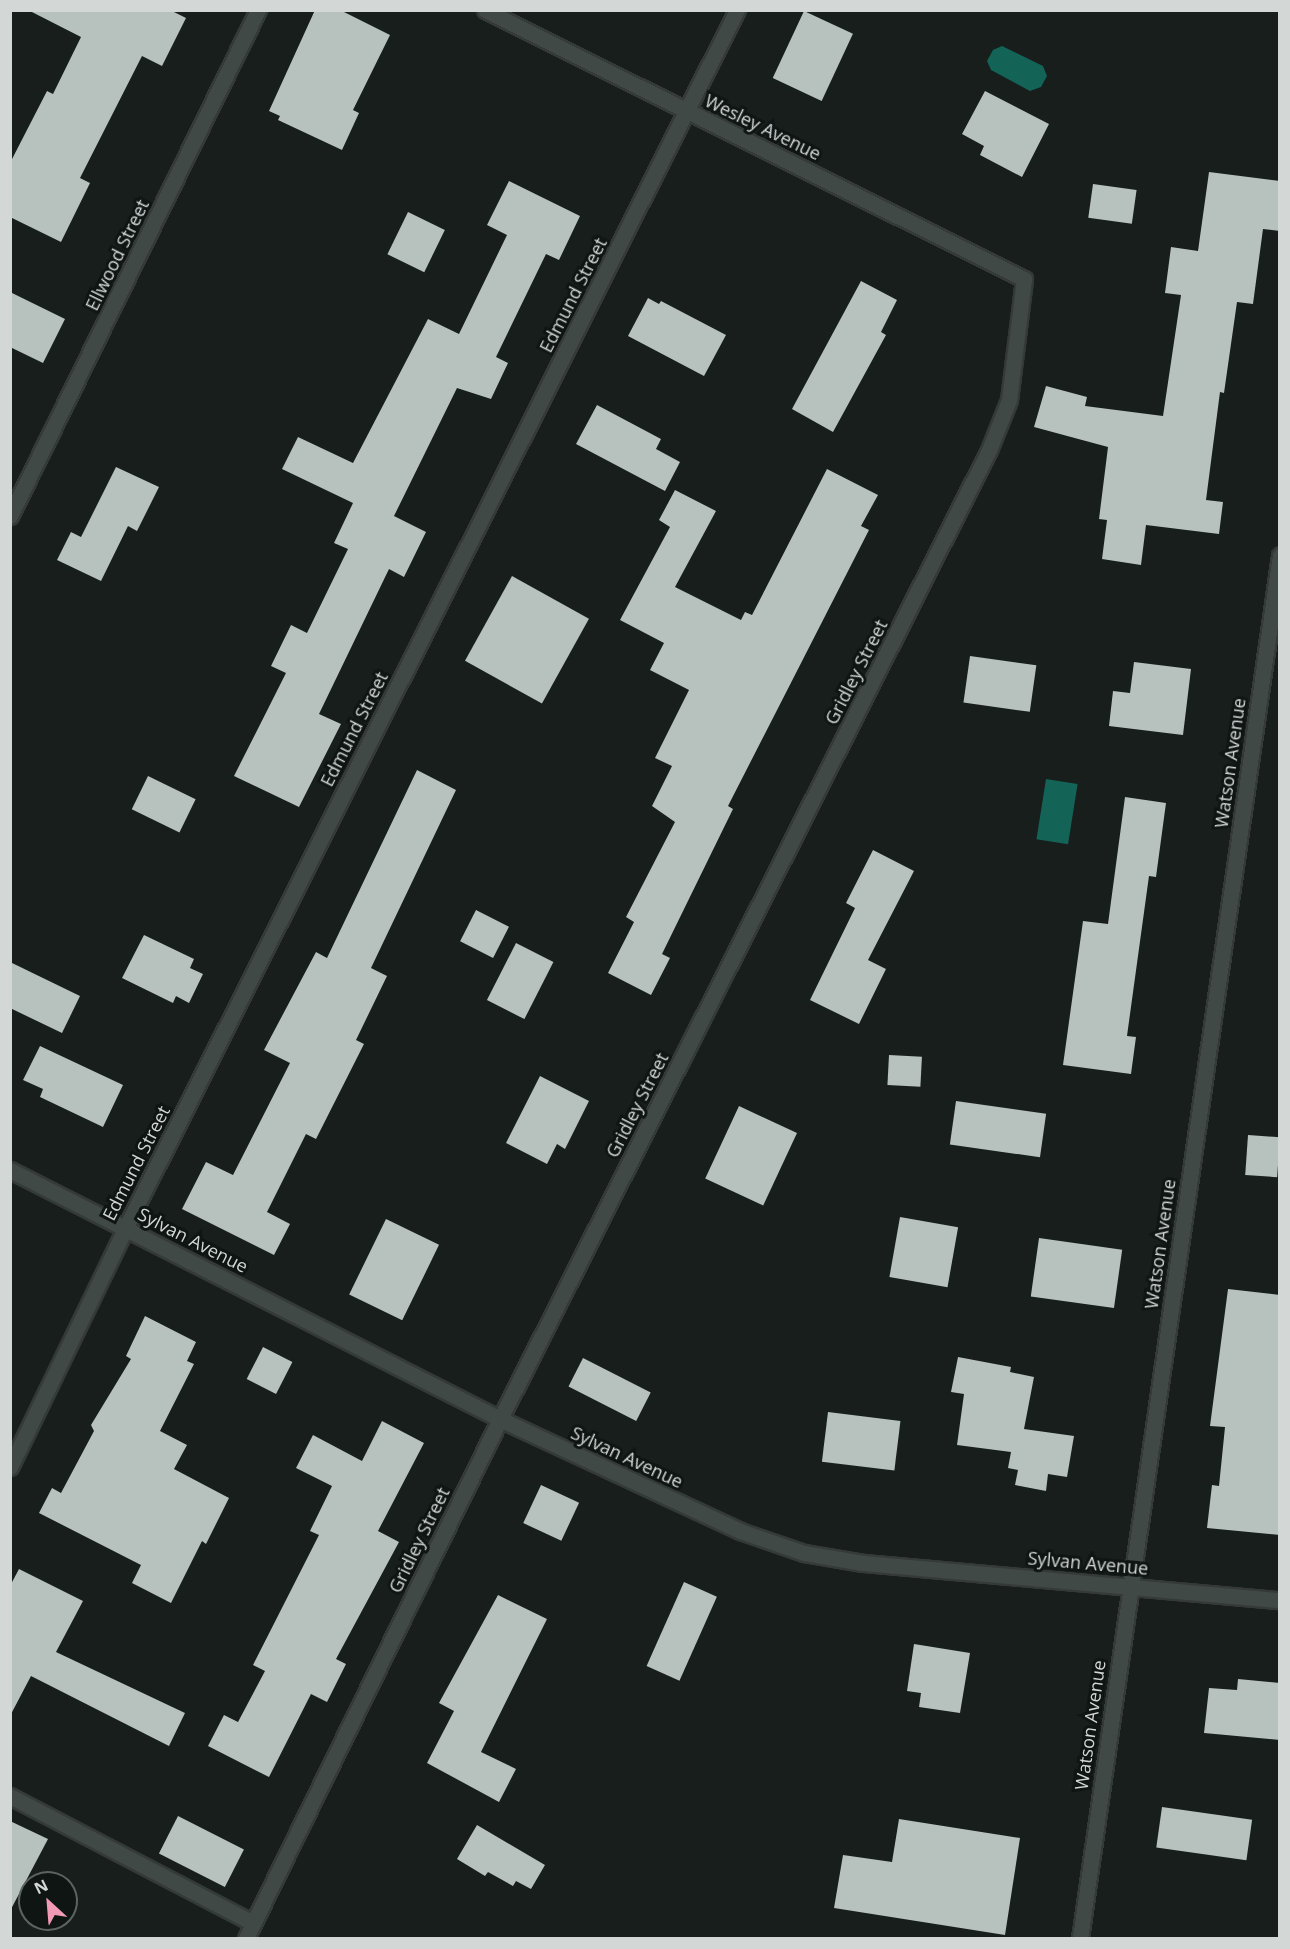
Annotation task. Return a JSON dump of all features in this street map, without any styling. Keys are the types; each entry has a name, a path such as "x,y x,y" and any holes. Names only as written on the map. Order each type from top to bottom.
{"street":[{"name":"Ellwood Street","path":"10,516 258,10"},
{"name":"Wesley Avenue","path":"485,10 1024,279"},
{"name":"Edmund Street","path":"10,1467 126,1227 737,10"},
{"name":"Gridley Street","path":"246,1938 500,1419 989,450 1009,400 1024,279"},
{"name":"Watson Avenue","path":"1080,1938 1280,555"},
{"name":"Sylvan Avenue","path":"10,1170 500,1419 740,1531 804,1553 863,1563 1280,1600"},
{"path":"10,1796 253,1923"}],"shaded area":[{"path":"1002,46 1043,66 1047,76 1041,87 1030,91 991,70 987,61 993,50"},
{"path":"1046,779 1078,784 1068,844 1036,839"}],"building":[{"path":"28,10 170,10 186,18 162,66 142,56 80,178 90,183 61,242 10,217 10,163 47,91 53,94 81,37"},
{"path":"315,10 340,10 390,35 353,110 359,113 342,150 278,120 280,116 269,111"},
{"path":"804,11 853,34 822,101 773,78"},
{"path":"985,91 1049,124 1022,177 980,155 984,146 962,134"},
{"path":"1209,172 1280,181 1280,231 1263,229 1253,304 1237,302 1224,393 1220,392 1206,500 1223,502 1219,534 1146,525 1141,565 1102,559 1107,520 1099,519 1108,447 1034,427 1046,386 1087,397 1085,406 1163,416 1181,295 1165,293 1171,247 1198,251"},
{"path":"509,181 580,216 559,260 546,254 496,357 508,363 491,399 457,388 394,516 426,532 404,577 389,569 319,714 341,724 299,807 234,776 286,673 271,666 291,625 307,633 348,549 334,543 353,503 282,469 298,437 353,463 428,319 459,334 507,235 487,225"},
{"path":"1093,184 1137,190 1132,224 1088,218"},
{"path":"408,212 445,230 424,272 387,254"},
{"path":"861,281 897,300 881,332 886,335 833,432 792,409"},
{"path":"10,292 65,319 43,363 10,347"},
{"path":"648,298 659,304 661,301 726,335 704,376 628,336"},
{"path":"597,405 661,439 656,449 680,462 665,491 576,444"},
{"path":"116,467 159,487 137,531 128,526 101,581 57,560 71,532 81,537"},
{"path":"827,469 878,495 861,526 869,530 728,806 733,809 662,954 670,958 651,995 608,973 634,922 626,917 675,822 652,806 672,766 655,758 689,690 650,670 664,643 620,620 670,527 659,520 675,490 716,511 675,587 741,620 745,612 752,615"},
{"path":"512,576 589,619 542,704 465,661"},
{"path":"970,656 1036,665 1030,712 963,703"},
{"path":"1134,662 1191,669 1183,735 1109,726 1113,691 1130,693"},
{"path":"417,770 456,790 371,968 387,976 356,1040 364,1044 316,1139 306,1134 267,1212 290,1224 274,1255 182,1209 206,1162 233,1175 290,1063 264,1050 316,952 327,958"},
{"path":"148,776 196,799 179,832 132,809"},
{"path":"1125,797 1166,803 1156,877 1149,876 1127,1036 1136,1037 1131,1074 1063,1065 1083,921 1108,924"},
{"path":"873,850 914,871 868,960 886,969 859,1024 810,1000 855,908 846,903"},
{"path":"476,910 509,927 493,958 460,941"},
{"path":"144,935 194,959 190,968 203,974 189,1003 176,996 173,1003 122,978"},
{"path":"516,943 553,962 524,1019 487,1000"},
{"path":"10,962 80,996 62,1033 10,1008"},
{"path":"40,1046 123,1085 103,1127 40,1097 43,1089 23,1080"},
{"path":"889,1055 922,1057 920,1087 887,1085"},
{"path":"540,1076 589,1101 565,1149 557,1144 547,1164 506,1143"},
{"path":"956,1101 1046,1114 1040,1157 950,1145"},
{"path":"739,1106 797,1133 763,1206 705,1179"},
{"path":"1248,1135 1280,1137 1277,1177 1245,1175"},
{"path":"900,1217 958,1227 948,1287 889,1277"},
{"path":"386,1219 439,1245 402,1320 349,1294"},
{"path":"1039,1238 1122,1250 1114,1308 1031,1296"},
{"path":"1228,1289 1280,1295 1280,1535 1207,1528 1212,1485 1219,1486 1225,1427 1210,1426"},
{"path":"145,1316 196,1342 187,1361 194,1364 160,1431 187,1445 174,1469 229,1498 206,1544 202,1541 171,1603 132,1583 141,1565 39,1513 52,1488 61,1493 94,1431 91,1425 131,1359 126,1356"},
{"path":"263,1347 292,1362 276,1394 247,1379"},
{"path":"958,1357 1011,1367 1010,1372 1034,1377 1024,1429 1074,1436 1067,1477 1048,1474 1046,1491 1015,1485 1018,1470 1008,1468 1011,1452 957,1445 964,1394 951,1392"},
{"path":"583,1358 651,1393 636,1421 568,1387"},
{"path":"828,1412 900,1421 894,1471 822,1462"},
{"path":"382,1421 424,1443 378,1531 399,1542 336,1659 346,1664 327,1702 311,1694 269,1777 208,1746 224,1715 238,1722 265,1671 253,1665 319,1535 310,1531 332,1486 296,1468 313,1435 362,1461"},
{"path":"541,1485 579,1503 561,1541 523,1523"},
{"path":"19,1569 83,1601 56,1652 185,1713 169,1746 31,1676 10,1716 10,1586"},
{"path":"684,1582 717,1597 679,1681 647,1666"},
{"path":"498,1595 547,1619 481,1752 516,1769 499,1802 427,1763 454,1711 439,1703"},
{"path":"914,1644 970,1653 960,1713 919,1707 921,1693 907,1691"},
{"path":"1238,1679 1280,1683 1280,1740 1204,1733 1209,1688 1237,1690"},
{"path":"1162,1807 1252,1820 1246,1860 1156,1848"},
{"path":"178,1816 244,1850 225,1887 159,1853"},
{"path":"899,1819 1020,1838 1005,1935 834,1908 843,1855 892,1862"},
{"path":"10,1821 48,1839 31,1871 18,1871 18,1896 10,1911"},
{"path":"477,1825 545,1865 531,1889 516,1881 513,1886 488,1872 485,1876 457,1859"}]}
